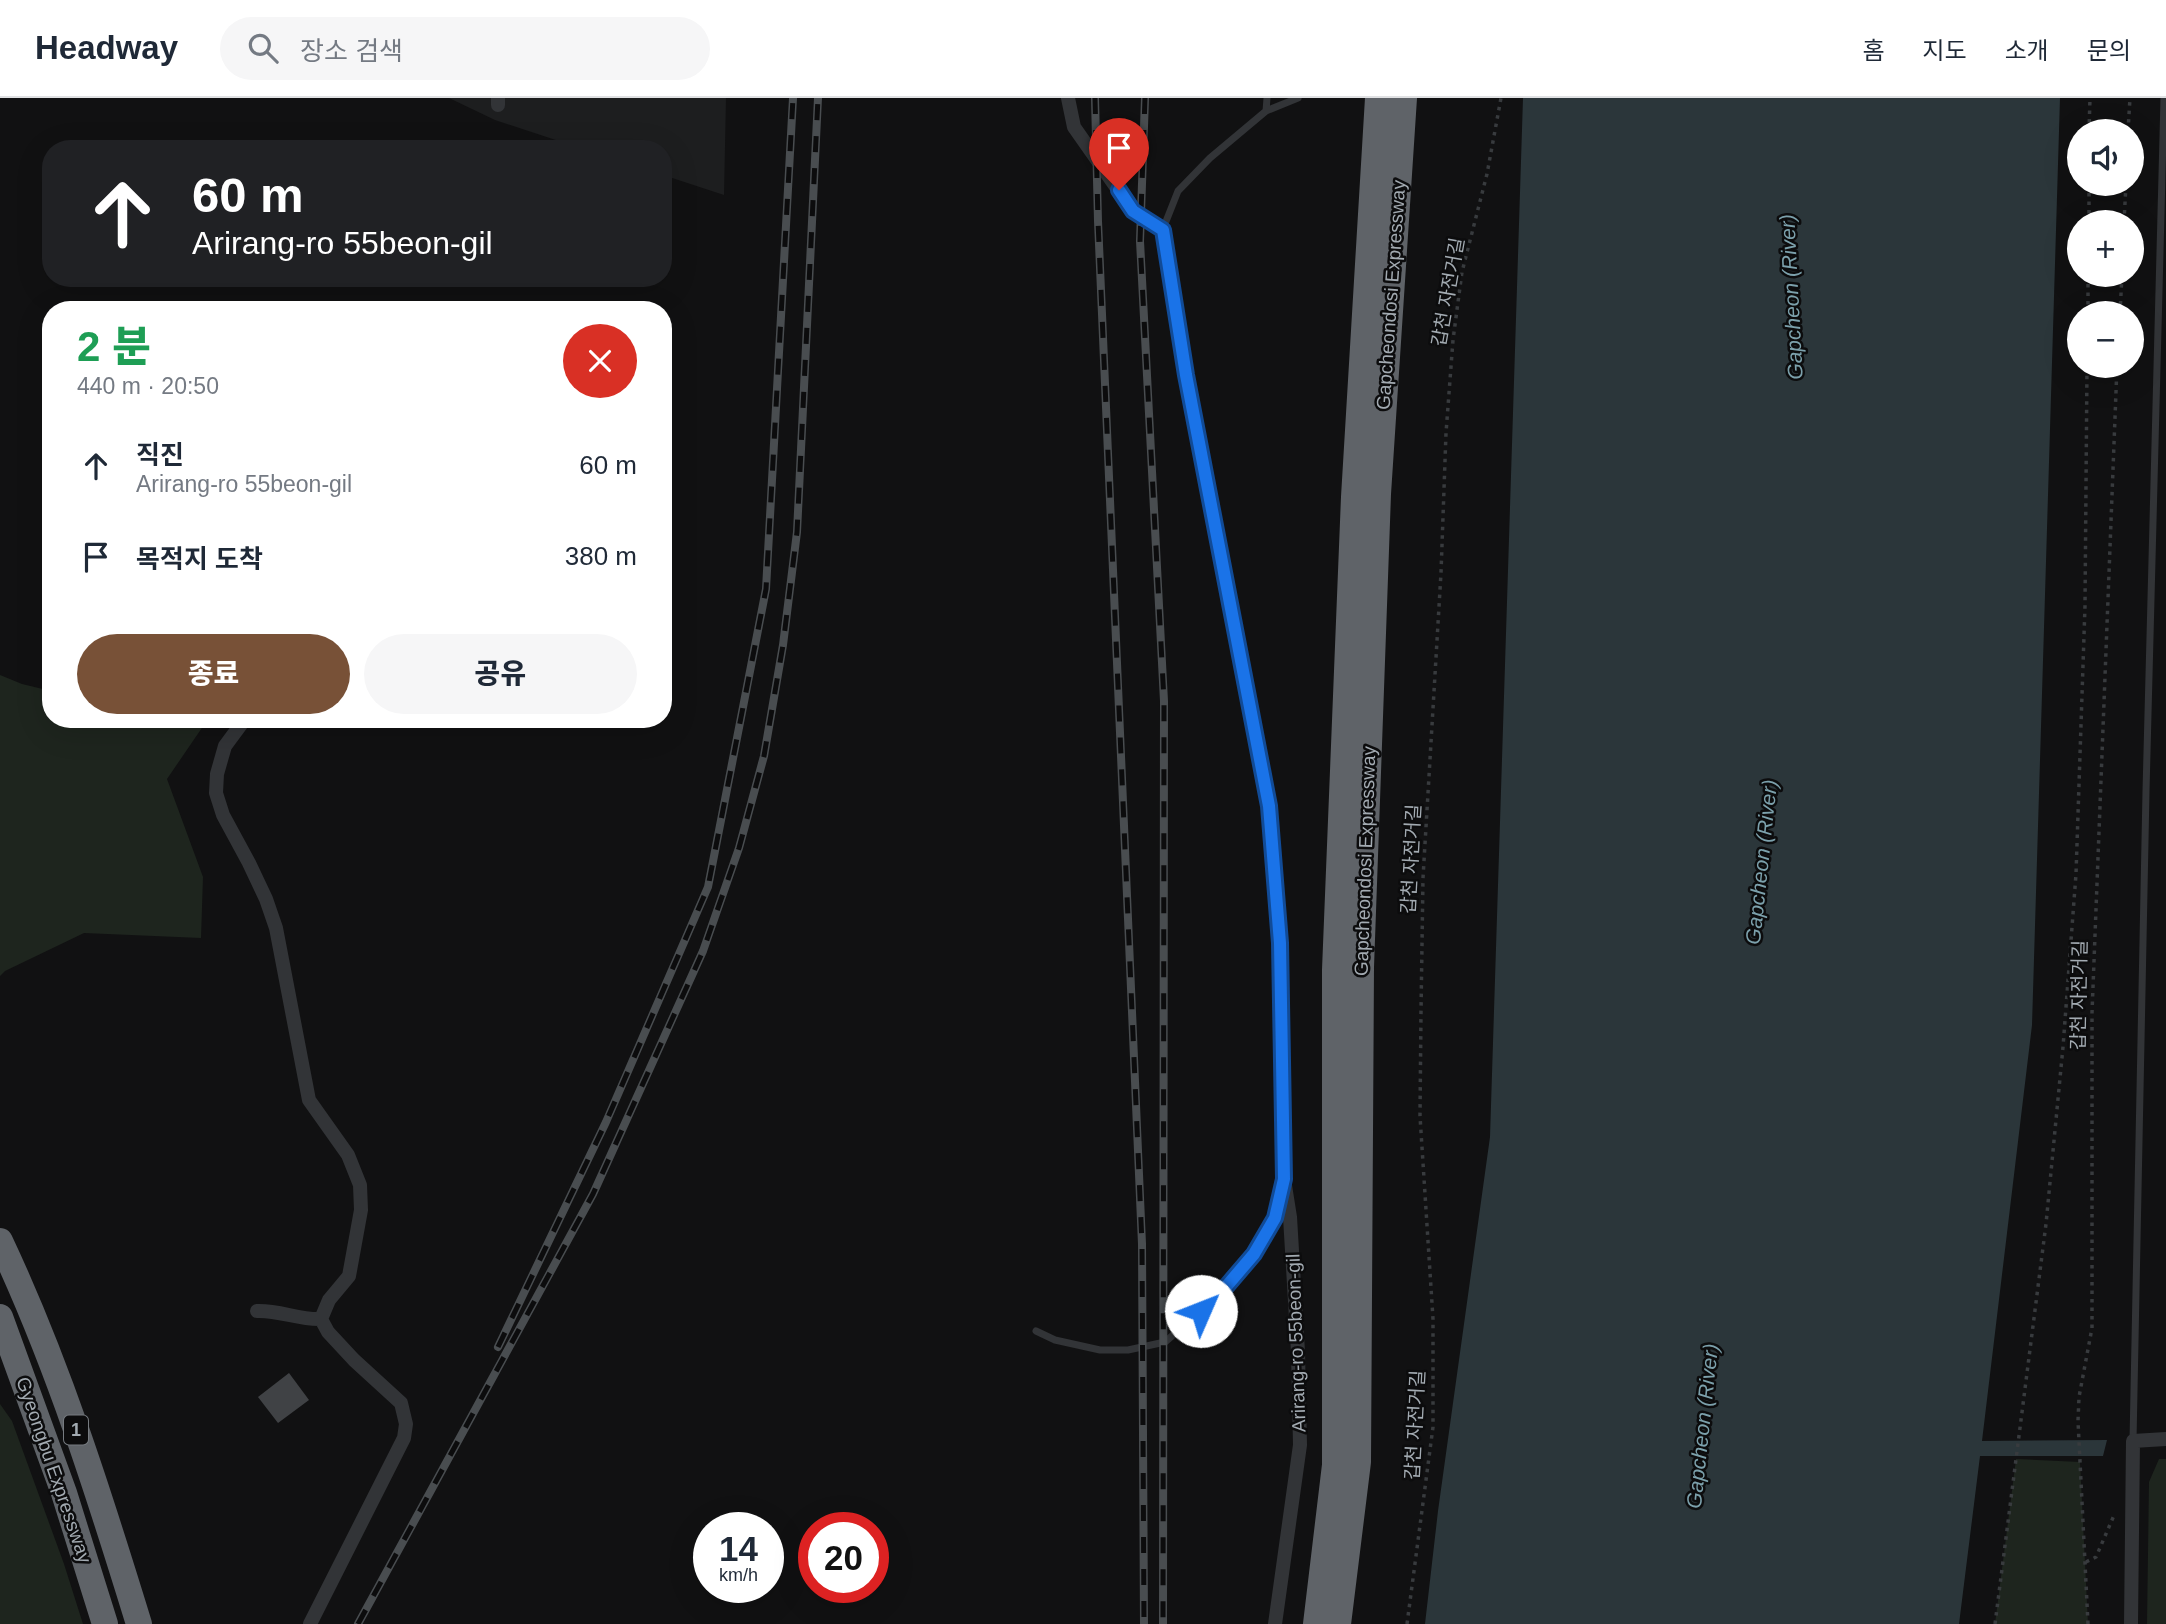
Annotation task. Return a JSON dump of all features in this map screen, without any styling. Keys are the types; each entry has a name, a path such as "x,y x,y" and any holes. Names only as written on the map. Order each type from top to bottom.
{"highway":[{"name":"Gapcheondosi Expressway","path":"1315,1624 1335,1465 1335,970 1354,497 1378,98"},
{"name":"Gapcheondosi Expressway","path":"1338,1624 1358,1462 1361,967 1378,494 1404,98"},
{"name":"Gyeongbu Expressway","path":"0,1241 28,1301 96,1483 139,1624"},
{"name":"Gyeongbu Expressway","path":"0,1317 64,1493 105,1624"}],"street":[{"path":"1068,98 1074,127 1133,211 1163,230"},
{"name":"Arirang-ro 55beon-gil","path":"1163,230 1186,375 1269,806 1280,943 1284,1179 1290,1217 1300,1445 1275,1624"},
{"path":"238,728 225,746 217,774 216,793 222,815 249,863 276,928 309,1100 348,1155 360,1185 361,1210 349,1276 329,1300 321,1319"},
{"path":"257,1311 268,1310 308,1320 321,1319"},
{"path":"310,1624 404,1438 406,1424 401,1403 354,1360 328,1332 321,1319"},
{"path":"2131,1624 2133,1441 2166,1439"}],"lane":[{"path":"1266,110 1267,98"},
{"path":"1163,230 1178,191 1210,158 1266,110 1298,98"},
{"path":"2133,1441 2164,98"},
{"path":"1036,1331 1055,1340 1100,1350 1128,1350 1165,1342 1219,1295 1254,1254 1275,1218 1284,1179"}],"path":[{"name":"갑천 자전거길","path":"1407,1624 1433,1427 1433,1319 1420,1116 1421,999 1423,878 1441,573 1446,433 1452,340 1462,272 1487,174 1501,98"},
{"path":"2089,119 2090,98"},
{"path":"2129,119 2130,98"},
{"path":"1995,1624 2046,1224 2076,874 2085,606 2087,378"},
{"name":"갑천 자전거길","path":"2088,1624 2078,1397 2092,1328 2092,1013 2117,378"},
{"path":"2085,1562 2096,1556 2117,1509"}],"shaded area":[{"path":"449,98 726,98 724,195 672,178 672,140 556,140 495,120"},
{"path":"0,675 42,689 42,728 202,728 167,779 203,877 201,938 84,933 5,971 0,976"},
{"path":"0,1404 12,1421 83,1624 0,1624"},
{"path":"2016,1459 2080,1462 2088,1624 1995,1624"},
{"path":"2159,1459 2166,1459 2166,1624 2147,1624 2149,1482"}],"water":[{"name":"Gapcheon (River)","path":"1523,98 2060,98 2032,1025 1982,1441 2107,1440 2103,1456 1980,1456 1959,1624 1425,1624 1490,1137"}],"building":[{"path":"289,1373 309,1400 278,1423 258,1397"}],"railway":[{"path":"498,1347 606,1122 708,887 766,589 793,98"},
{"path":"358,1624 593,1194 703,951 739,848 764,756 783,645 797,532 818,98"},
{"path":"1095,98 1142,1244 1144,1624"},
{"path":"1145,98 1140,241 1164,701 1163,1624"}],"route":[{"path":"1119,190 1133,211 1163,230 1186,375 1269,806 1280,943 1284,1179 1275,1218 1254,1254 1219,1295 1201,1311"}]}
